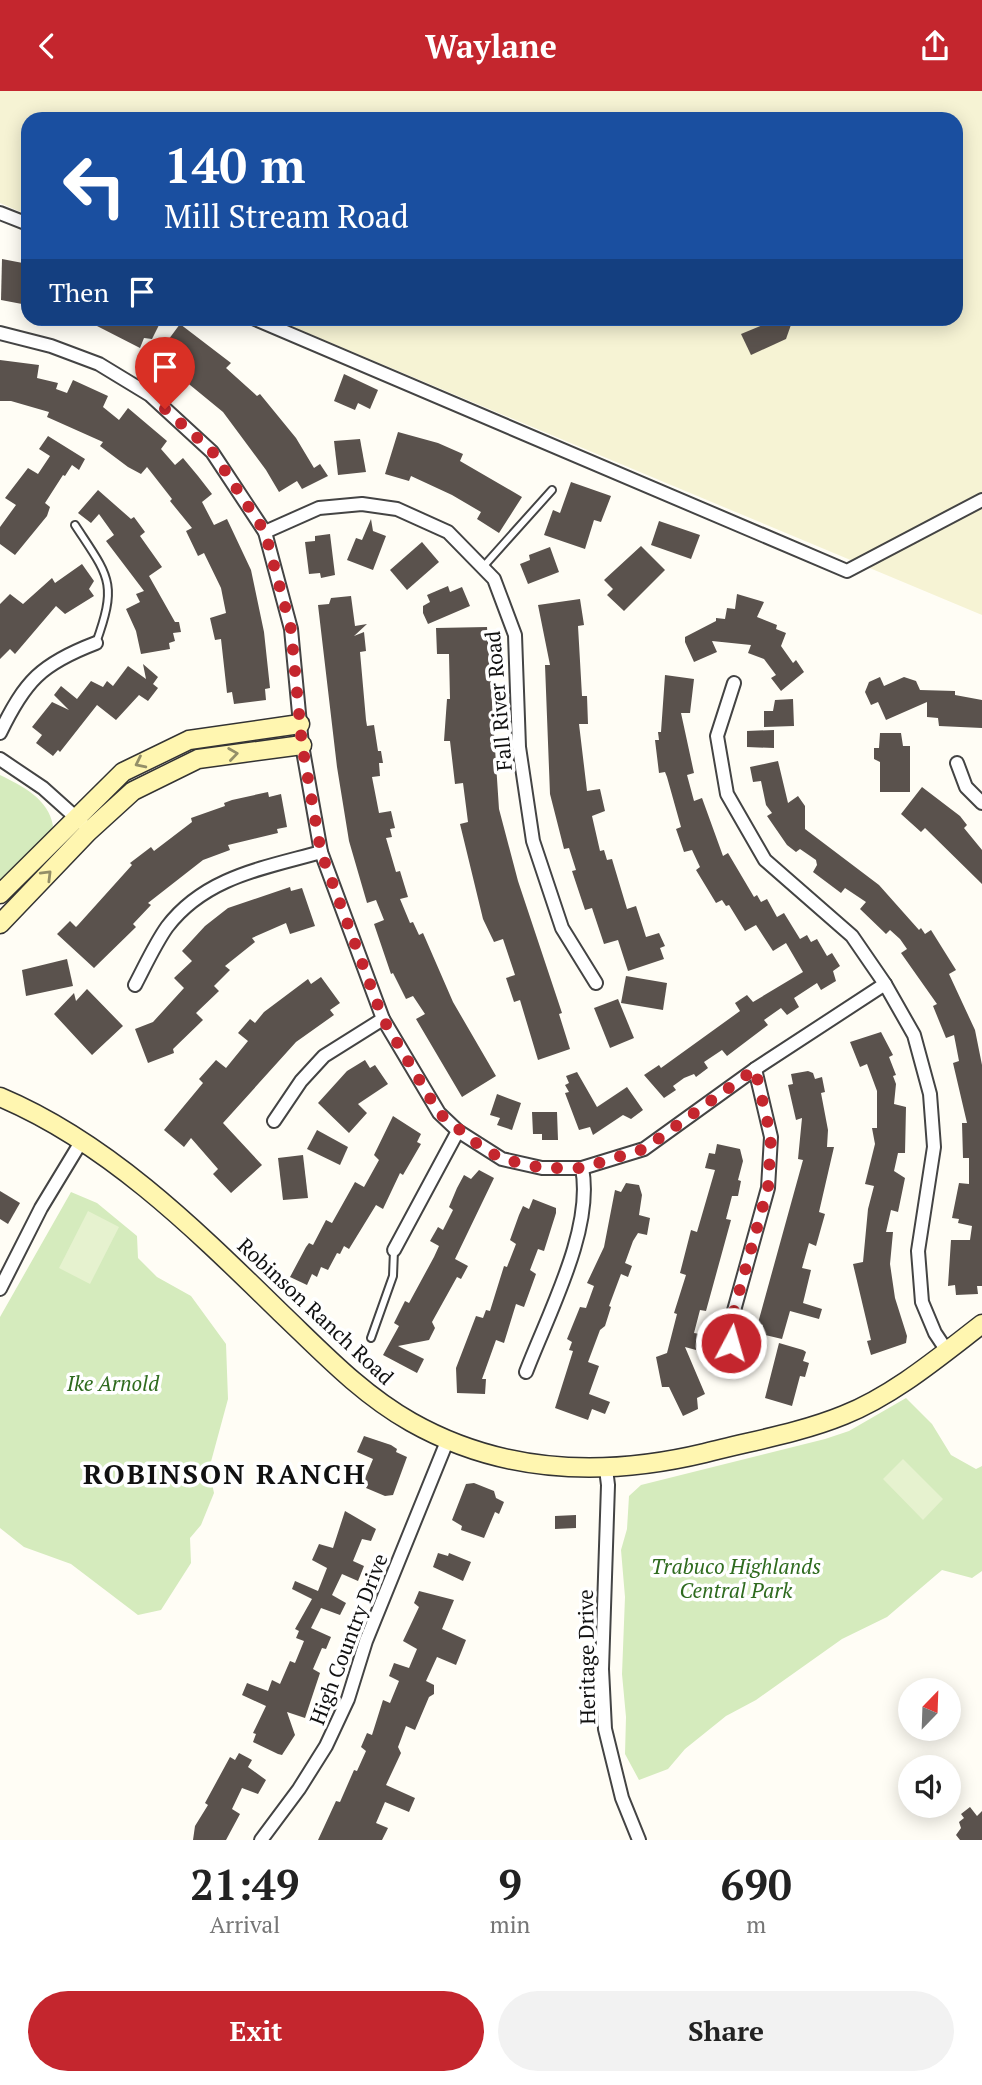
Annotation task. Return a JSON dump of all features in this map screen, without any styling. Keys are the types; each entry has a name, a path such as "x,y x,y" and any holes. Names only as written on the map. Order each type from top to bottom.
{"street":[{"path":"0,213 21,221"},
{"path":"271,326 847,571 982,500"},
{"path":"0,333 51,346 99,364 150,395 212,451 265,532 291,629 302,745 321,852 383,1019 433,1105 458,1131 502,1159 542,1168 582,1168 644,1149 755,1069 886,985"},
{"name":"Fall River Road","path":"265,532 319,508 362,504 397,509 449,533 494,579 515,635 519,747 533,841 562,928 596,983"},
{"path":"0,733 30,681 65,655 96,643"},
{"path":"734,683 717,736 727,794 765,860 852,936 886,985 914,1035 930,1094 934,1147 918,1251 922,1301 935,1333 947,1351"},
{"path":"0,894 123,772 189,740 300,724"},
{"path":"0,924 88,832 133,791 198,759 302,745"},
{"path":"0,759 77,816 88,832"},
{"path":"957,763 966,786 982,803"},
{"path":"135,985 166,929 184,908 207,890 229,879 321,852"},
{"path":"274,1121 301,1081 324,1056 383,1019"},
{"path":"731,1362 730,1325 768,1188 771,1137 755,1069"},
{"name":"Robinson Ranch Road","path":"0,1097 81,1142 193,1227 344,1373 411,1422 502,1459 524,1464 606,1469 681,1458 844,1415 874,1401 982,1324"},
{"path":"394,1250 458,1131"},
{"path":"0,1289 6,1263 81,1142"},
{"path":"526,1372 583,1223 586,1186 582,1168"},
{"name":"High Country Drive","path":"261,1840 299,1789 326,1746 348,1699 366,1641 448,1439"},
{"name":"Heritage Drive","path":"606,1469 608,1485 602,1669 605,1729 622,1798 639,1840"}],"lane":[{"path":"483,567 552,490"},
{"path":"75,526 110,585 109,608 96,643"},
{"path":"371,1338 393,1276 394,1250"}],"shaded area":[{"path":"0,91 982,91 982,615 291,326 963,326 963,112 21,112 21,212 0,203"}],"green space":[{"path":"0,775 40,801 53,826 48,836 0,883"},
{"name":"Ike Arnold","path":"71,1192 97,1203 137,1236 138,1258 157,1277 191,1296 226,1344 228,1399 209,1469 214,1493 201,1525 190,1538 191,1563 161,1610 138,1615 71,1564 24,1547 0,1528 0,1317"},
{"path":"88,1211 119,1227 90,1284 59,1268"},
{"name":"Trabuco Highlands Central Park","path":"906,1398 932,1424 951,1455 976,1469 982,1466 982,1571 972,1578 942,1570 887,1617 842,1639 756,1700 726,1716 685,1749 668,1769 639,1780 625,1754 626,1717 622,1674 625,1597 621,1550 627,1529 629,1496 641,1485 849,1431"},
{"path":"903,1459 943,1499 923,1520 883,1479"}],"building":[{"path":"2,259 21,263 21,304 1,300"},
{"path":"97,326 158,326 152,339 144,338 140,348"},
{"path":"179,326 183,326 231,363 226,368 257,396 260,394 296,438 314,468 320,464 328,476 302,489 297,481 279,492 223,412 162,362 170,351 163,347"},
{"path":"760,326 791,326 786,339 751,355 741,334"},
{"path":"0,360 39,365 37,378 58,383 56,389 67,393 73,380 108,396 103,407 119,420 128,408 167,441 161,449 175,465 183,458 198,476 212,494 202,502 214,525 227,519 251,570 264,632 270,688 265,689 266,700 234,704 232,692 227,693 221,639 215,640 210,618 226,613 221,588 204,553 198,556 186,531 192,528 147,467 141,474 128,467 100,446 103,442 47,417 49,412 11,401 0,401"},
{"path":"344,374 378,390 370,409 358,403 355,410 334,401"},
{"path":"398,432 438,443 463,454 460,461 522,497 499,533 477,519 481,512 452,495 411,476 409,481 385,474"},
{"path":"48,436 85,459 79,470 72,465 65,476 63,475 45,503 50,507 47,516 15,555 0,544 0,527 16,505 5,498 28,468 38,474 50,456 39,449"},
{"path":"360,439 366,472 338,475 334,441"},
{"path":"571,482 611,496 601,522 594,520 585,549 544,535 553,510 560,513"},
{"path":"98,490 131,519 134,517 145,532 140,536 162,567 149,576 175,622 179,622 181,632 173,633 175,641 169,643 170,649 141,654 136,631 126,609 140,602 136,594 144,591 106,541 114,535 99,514 91,523 78,513"},
{"path":"371,519 373,531 386,536 373,570 347,560 356,538 362,540"},
{"path":"659,521 700,535 691,559 651,545"},
{"path":"330,534 335,575 321,578 320,573 309,574 305,542 315,541 315,536"},
{"path":"422,542 439,562 407,590 390,570"},
{"path":"641,546 665,570 624,611 607,595 613,589 604,580"},
{"path":"550,547 559,572 528,584 520,564 530,560 529,555"},
{"path":"82,564 94,581 89,589 94,596 65,614 56,606 15,654 10,649 0,659 0,604 10,594 23,604 52,578 55,583"},
{"path":"448,586 450,592 462,587 470,606 428,624 423,613 423,606 430,602 427,595"},
{"path":"737,594 764,602 757,617 777,625 776,629 786,633 781,646 793,663 796,660 804,672 781,691 771,678 776,675 764,659 748,653 751,645 712,641 717,652 694,662 685,637 716,621 716,618 725,619 727,608 735,609"},
{"path":"351,596 355,626 367,624 354,636 364,632 366,651 360,652 366,720 367,726 374,725 383,763 379,763 380,776 372,777 379,813 391,811 395,828 390,829 392,837 386,838 396,872 400,871 408,897 400,899 410,923 413,922 419,935 423,933 453,1002 496,1076 462,1097 416,1019 425,1014 413,996 406,999 393,973 391,974 374,924 384,920 376,900 367,903 349,841 337,767 318,605 329,604 331,598"},
{"path":"580,599 584,625 578,626 582,696 587,696 588,724 579,724 587,791 600,789 605,811 592,816 600,851 604,850 607,860 612,859 627,909 636,906 646,937 659,933 665,946 660,948 664,959 628,971 618,940 604,944 592,908 585,910 572,871 576,870 569,848 564,849 550,794 545,665 550,665 538,605"},
{"path":"487,627 499,809 518,881 562,1013 559,1014 570,1049 538,1060 520,1000 514,1002 506,978 515,975 503,939 494,942 483,919 460,824 468,822 463,783 455,784 450,741 444,741 447,699 450,699 449,654 437,654 436,628"},
{"path":"143,664 158,677 153,684 158,688 148,701 139,695 116,720 97,705 60,752 58,750 53,756 36,743 42,735 32,727 52,702 69,710 54,695 61,686 77,699 91,681 103,687 107,681 113,686 128,666 146,679"},
{"path":"665,675 694,679 690,713 681,713 694,773 687,775 694,801 702,798 723,856 728,853 754,897 757,895 761,902 767,899 777,917 784,913 800,939 807,935 811,942 817,939 827,956 832,953 840,966 833,971 836,981 821,990 817,983 794,998 799,1007 787,1015 781,1008 764,1020 768,1025 727,1056 722,1050 704,1062 708,1068 696,1077 694,1074 684,1078 673,1086 676,1090 664,1098 644,1075 659,1065 661,1068 740,1011 735,1003 747,995 753,1002 803,972 786,943 773,951 756,925 745,931 729,905 726,906 722,900 716,903 696,870 700,867 692,850 684,852 676,829 681,827 667,777 665,772 659,773 655,740 659,740 658,732 661,732"},
{"path":"880,677 884,686 904,677 916,681 920,690 955,691 955,695 982,700 982,728 939,726 938,718 927,717 927,702 886,720 878,702 871,705 865,692 869,682"},
{"path":"793,699 794,726 764,727 764,711 773,711 775,700"},
{"path":"774,730 774,748 747,747 747,731"},
{"path":"880,733 901,733 903,746 910,746 910,792 880,792 880,762 874,759 874,748 879,748"},
{"path":"778,761 788,803 798,796 805,806 805,829 879,885 919,930 921,928 925,934 931,930 956,970 949,974 975,1030 982,1065 982,1286 977,1286 978,1294 956,1295 955,1285 948,1286 951,1240 970,1240 972,1226 958,1223 959,1219 952,1218 959,1183 969,1184 969,1158 963,1158 962,1123 967,1123 953,1063 959,1061 954,1035 946,1038 933,1006 937,1004 901,953 907,949 900,939 890,930 886,934 860,909 866,902 845,888 841,893 813,872 817,865 816,860 800,849 796,852 787,845 767,816 772,813 766,805 761,781 753,782 750,767"},
{"path":"922,787 960,816 967,825 964,828 982,850 982,884 925,828 921,832 901,814"},
{"path":"268,792 269,797 281,794 287,827 277,829 278,833 228,845 230,850 203,860 148,903 151,905 133,924 136,927 94,968 57,934 70,921 76,927 132,865 130,863 151,847 154,851 192,822 191,818 225,806 224,803 232,800"},
{"path":"290,887 291,891 302,888 315,926 290,934 286,923 252,938 255,942 225,966 230,970 214,986 219,991 196,1013 203,1020 173,1049 174,1053 148,1063 135,1029 153,1022 184,988 174,978 192,961 182,951 205,926 228,908"},
{"path":"67,959 73,986 26,996 22,970"},
{"path":"626,976 667,983 663,1010 621,1003"},
{"path":"321,977 340,1003 330,1010 334,1015 296,1042 223,1123 262,1165 231,1193 213,1174 218,1169 191,1138 184,1147 164,1130 203,1083 199,1079 216,1060 226,1068 248,1041 238,1033 250,1019 255,1023 264,1012 308,979 311,984"},
{"path":"87,989 123,1026 92,1055 54,1014 74,993 76,1001"},
{"path":"618,999 634,1038 610,1048 594,1008"},
{"path":"881,1032 893,1055 889,1057 896,1075 893,1076 896,1084 894,1104 906,1107 905,1153 898,1153 894,1171 905,1178 898,1212 891,1210 886,1232 893,1232 890,1264 895,1298 907,1336 906,1343 871,1355 867,1341 871,1340 853,1264 863,1262 868,1209 874,1186 865,1184 875,1144 872,1128 877,1128 877,1091 867,1064 860,1067 850,1042"},
{"path":"365,1060 370,1068 375,1065 388,1084 358,1104 367,1113 349,1133 318,1103 347,1071"},
{"path":"808,1071 813,1073 815,1079 822,1077 825,1092 821,1093 828,1130 827,1147 834,1147 819,1212 825,1214 816,1246 809,1243 802,1268 811,1270 803,1303 822,1309 819,1319 790,1311 782,1339 761,1334 763,1325 758,1323 803,1160 798,1159 802,1118 796,1120 788,1085 793,1084 791,1074"},
{"path":"577,1072 597,1107 627,1087 643,1110 631,1119 623,1115 593,1135 590,1127 579,1130 565,1093 569,1092 565,1085 569,1083 566,1076"},
{"path":"497,1094 521,1103 512,1130 497,1125 500,1118 490,1115"},
{"path":"532,1112 557,1112 558,1140 542,1140 542,1134 533,1134"},
{"path":"393,1116 421,1134 417,1142 421,1144 403,1175 400,1173 383,1209 376,1205 349,1249 344,1246 340,1254 337,1253 328,1270 321,1267 317,1277 312,1274 307,1285 290,1277 306,1247 309,1243 313,1245 326,1220 332,1223 355,1182 364,1187 379,1160 374,1155"},
{"path":"317,1130 348,1147 340,1165 307,1149"},
{"path":"717,1144 740,1149 743,1161 738,1180 741,1181 738,1196 732,1196 726,1219 731,1220 706,1311 700,1310 694,1333 700,1334 696,1350 685,1347 705,1394 697,1398 698,1409 683,1416 669,1387 662,1387 656,1357 667,1353 677,1314 674,1313 686,1275 680,1273 691,1230 697,1232 715,1170 705,1168 709,1153 715,1154"},
{"path":"303,1155 308,1198 283,1200 278,1158"},
{"path":"479,1170 494,1178 455,1259 468,1266 461,1279 457,1277 432,1322 435,1328 429,1340 398,1346 424,1359 417,1373 383,1355 399,1326 394,1323 405,1301 409,1303 439,1246 430,1241 438,1227 443,1230 453,1210 449,1207 457,1188 464,1175 471,1179"},
{"path":"626,1183 639,1185 642,1195 639,1215 650,1218 647,1235 638,1233 633,1241 625,1263 632,1266 628,1277 621,1274 605,1326 600,1330 588,1362 599,1366 589,1394 610,1402 605,1414 592,1409 588,1420 555,1408 573,1351 569,1350 572,1342 567,1339 580,1307 586,1308 594,1286 587,1283 604,1247 615,1190 621,1192"},
{"path":"0,1191 20,1203 8,1224 0,1219"},
{"path":"533,1199 556,1208 556,1213 544,1251 538,1249 530,1270 536,1274 524,1307 516,1304 504,1343 496,1340 482,1379 486,1379 485,1394 457,1393 456,1368 476,1316 483,1318 486,1310 490,1311 504,1266 507,1267 516,1244 510,1240 519,1215 523,1206 529,1209"},
{"path":"779,1343 806,1352 803,1361 809,1363 805,1377 800,1376 792,1406 765,1398"},
{"path":"364,1436 391,1445 397,1449 396,1452 407,1457 393,1495 385,1496 366,1488 368,1484 363,1483 373,1459 357,1452"},
{"path":"474,1483 494,1491 496,1498 504,1502 499,1514 495,1512 484,1538 461,1530 462,1526 452,1520 466,1484"},
{"path":"345,1511 376,1529 371,1541 362,1539 353,1561 364,1566 358,1581 342,1574 332,1595 346,1603 340,1615 321,1608 311,1628 331,1637 326,1649 322,1648 313,1669 320,1673 305,1718 287,1712 295,1735 282,1755 278,1754 253,1742 256,1734 253,1733 266,1706 242,1695 247,1683 268,1691 272,1680 280,1684 290,1661 295,1663 304,1641 296,1638 299,1631 295,1629 312,1599 292,1589 295,1581 318,1591 327,1568 312,1560 319,1544 333,1548"},
{"path":"576,1515 576,1528 555,1529 555,1516"},
{"path":"438,1553 448,1556 449,1553 471,1562 463,1581 433,1567"},
{"path":"419,1591 454,1600 442,1629 466,1640 456,1665 437,1657 426,1681 434,1685 434,1694 429,1697 415,1730 406,1726 398,1747 401,1753 386,1785 415,1798 409,1812 385,1802 376,1823 388,1828 382,1840 318,1840 336,1801 340,1802 354,1770 357,1771 366,1751 361,1747 367,1733 372,1735 383,1700 390,1703 399,1681 389,1676 394,1663 409,1668 417,1649 403,1641 419,1607 414,1603"},
{"path":"239,1753 252,1760 248,1767 266,1780 258,1794 242,1788 232,1809 240,1814 226,1840 193,1840 195,1826 208,1805 205,1803 230,1757 235,1760"},
{"path":"970,1807 977,1816 982,1811 982,1840 960,1840 956,1835 961,1828 959,1822 964,1818 961,1814"}],"district":[{"name":"ROBINSON RANCH","path":"225,1473"}],"route":[{"path":"165,409 212,451 265,532 291,629 302,745 321,852 383,1019 439,1113 458,1131 502,1159 542,1168 582,1168 644,1149 755,1069 765,1100 771,1137 768,1188 730,1325 731,1343"}]}
